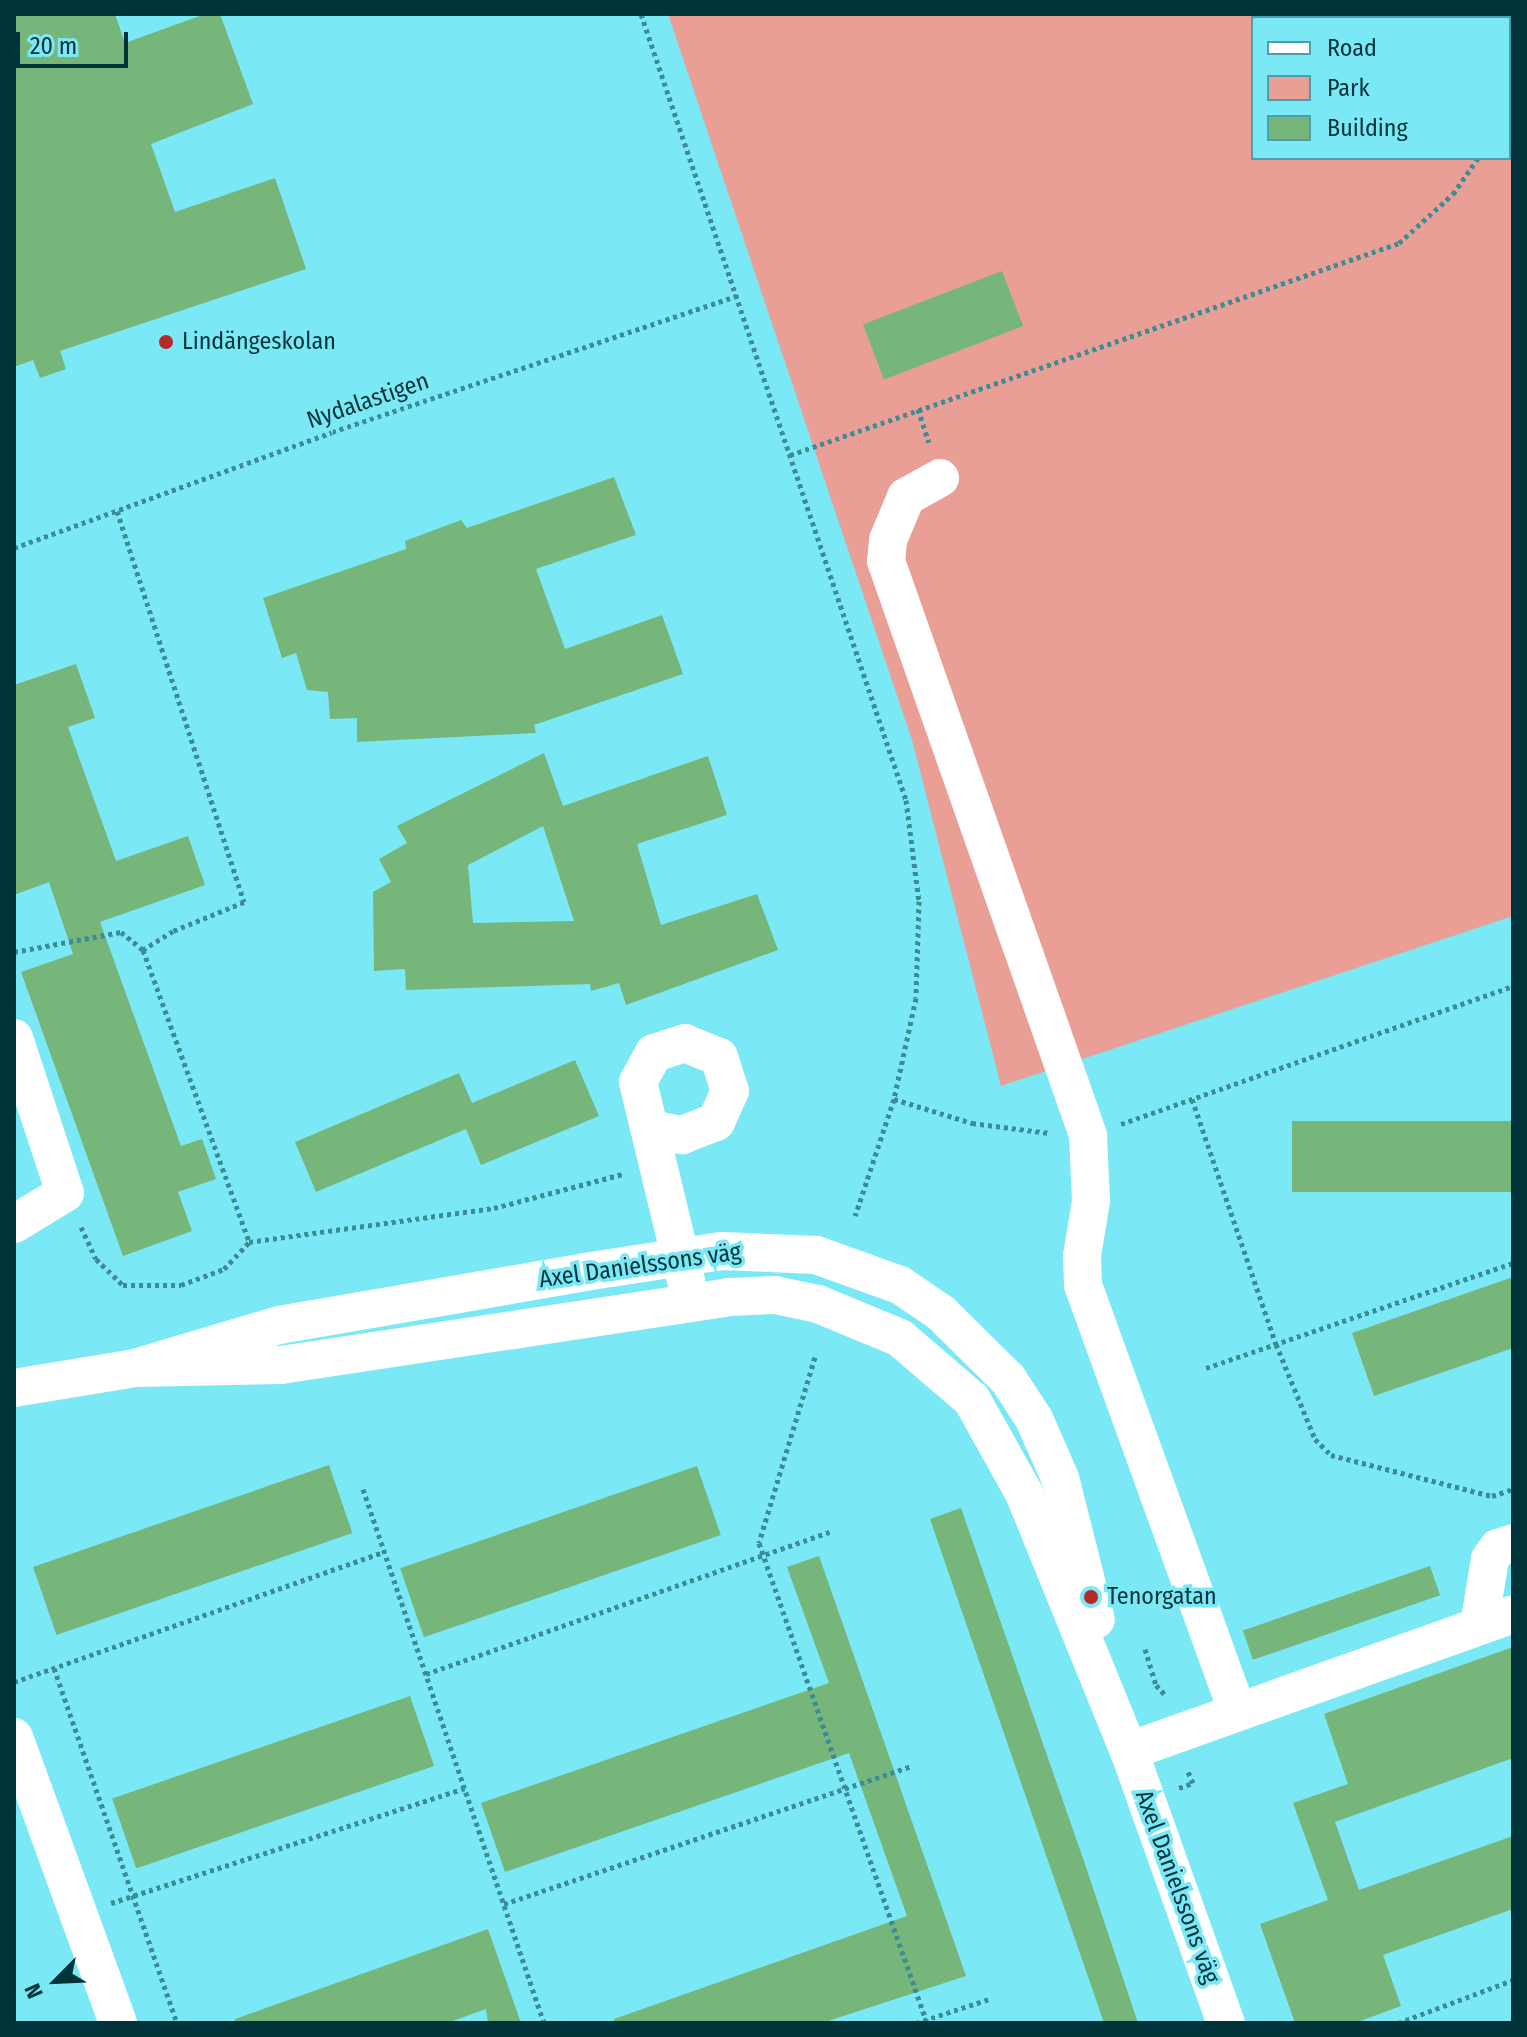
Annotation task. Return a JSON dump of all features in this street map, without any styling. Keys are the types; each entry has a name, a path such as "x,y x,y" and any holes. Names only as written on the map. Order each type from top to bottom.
{"street":[{"path":"940,478 906,497 888,540 886,561 1088,1135 1091,1201 1082,1256 1083,1285 1237,1711"},
{"path":"14,1038 65,1193 14,1224"},
{"path":"654,1147 691,1303"},
{"name":"Axel Danielssons väg","path":"14,1388 135,1368 279,1325 681,1257 767,1250 816,1255 860,1269 900,1285 941,1313 1008,1379 1034,1419 1060,1478 1129,1751"},
{"name":"Axel Danielssons väg","path":"135,1368 281,1365 691,1303 775,1295 863,1319 900,1338 972,1400 1024,1493 1129,1751 1226,2023"},
{"path":"1129,1751 1496,1620 1490,1559 1498,1548 1513,1543"},
{"path":"14,1737 118,2023"}],"path":[{"path":"641,14 892,752 914,848 917,986 894,1099 855,1216"},
{"path":"790,455 1399,243 1453,194 1477,160"},
{"name":"Nydalastigen","path":"14,548 332,432 737,296"},
{"path":"117,511 244,902 173,931 143,950"},
{"path":"14,952 121,932 143,950 249,1242"},
{"path":"894,1099 972,1123 1088,1135 1513,986"},
{"path":"1192,1099 1276,1344 1315,1439 1331,1455 1492,1496 1513,1489"},
{"path":"65,1193 96,1259 123,1285 181,1285 224,1269 249,1242 494,1208 654,1147"},
{"path":"1206,1368 1513,1263"},
{"path":"815,1357 759,1543 927,2021"},
{"path":"363,1489 544,2023"},
{"path":"426,1674 830,1532"},
{"path":"14,1682 384,1552"},
{"path":"1145,1649 1156,1685 1171,1700"},
{"path":"54,1668 177,2023"},
{"path":"504,1904 911,1766"},
{"path":"80,1913 465,1788"},
{"path":"1398,2023 1513,1980"},
{"path":"916,2023 992,1998"}],"green space":[{"path":"668,14 1513,14 1513,916 1001,1086 912,740"}],"building":[{"path":"14,14 115,14 125,43 205,14 220,14 253,104 151,144 175,212 275,178 306,269 60,351 66,369 40,378 33,360 14,367"},
{"path":"1002,271 1023,326 884,379 863,324"},
{"path":"614,477 636,535 536,569 565,649 662,615 683,674 534,725 536,733 357,742 357,718 330,719 328,692 307,690 296,653 282,658 263,598 406,549 405,541 461,520 467,528"},
{"path":"76,664 95,718 68,727 116,861 188,836 205,885 100,922 181,1146 202,1139 216,1179 178,1192 192,1231 123,1256 21,972 73,954 49,882 14,895 14,685"},
{"path":"544,753 563,806 708,756 727,815 637,844 661,925 757,894 778,950 626,1005 619,983 591,991 590,984 406,990 405,969 374,971 373,892 391,882 379,859 407,843 397,826","holes":["543,826 574,921 473,923 468,865"]},
{"path":"575,1060 599,1116 481,1165 466,1129 316,1192 295,1142 459,1073 472,1103"},
{"path":"1292,1121 1513,1121 1513,1192 1292,1192"},
{"path":"1513,1277 1513,1348 1374,1396 1352,1333"},
{"path":"329,1465 352,1533 56,1635 33,1567"},
{"path":"697,1466 721,1535 424,1637 400,1568"},
{"path":"961,1508 1138,2023 1104,2023 930,1519"},
{"path":"819,1556 966,1976 822,2023 615,2023 614,2019 907,1916 849,1753 505,1872 481,1803 829,1683 787,1567"},
{"path":"1430,1566 1440,1595 1253,1660 1243,1630"},
{"path":"1513,1647 1513,1758 1335,1822 1359,1890 1513,1836 1513,1909 1383,1955 1401,2006 1355,2023 1295,2023 1260,1924 1328,1900 1293,1803 1348,1784 1324,1714"},
{"path":"410,1696 434,1766 136,1869 112,1799"},
{"path":"488,1929 521,2023 488,2023 486,2009 447,2023 235,2023 235,2019"}],"place":[{"name":"Lindängeskolan","path":"166,342"},
{"name":"Tenorgatan","path":"1091,1597"}]}
